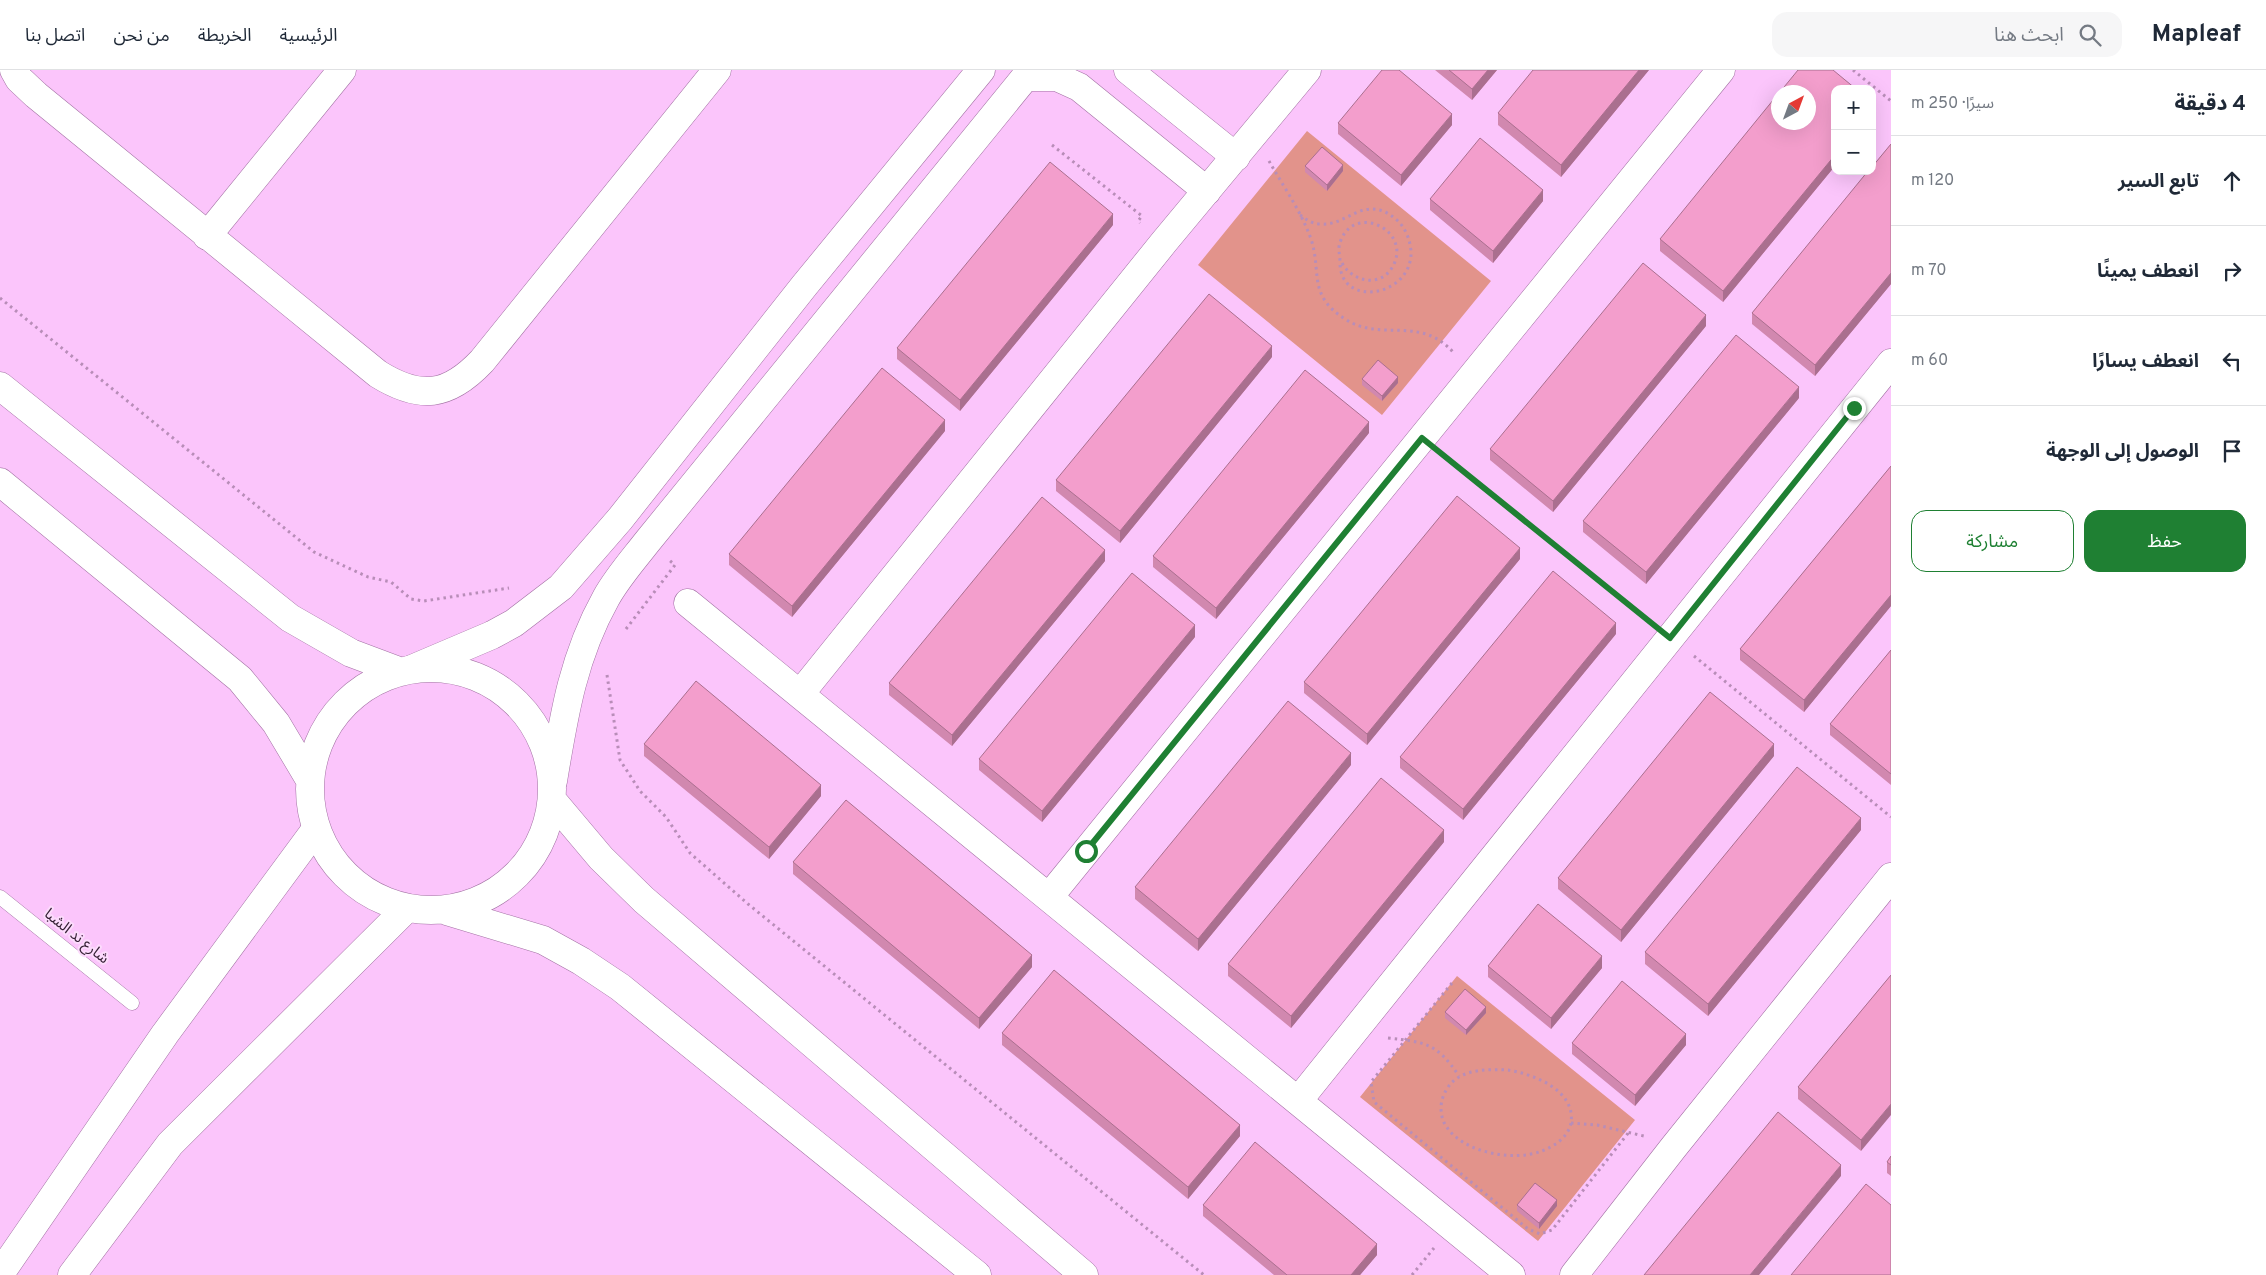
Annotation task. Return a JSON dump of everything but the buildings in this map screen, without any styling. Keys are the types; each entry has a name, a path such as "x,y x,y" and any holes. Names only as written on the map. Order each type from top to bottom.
{"street":[{"path":"14,70 19,78 36,95 378,374 398,386 422,391 445,388 466,378 482,361 717,70"},
{"path":"207,236 342,70"},
{"path":"976,1275 620,987 581,961 543,940 445,910 406,908 377,898 351,880 330,857 316,829 310,805 310,780 316,750 329,724 343,706 372,683 492,635 514,623 561,587 620,519 804,286 980,70"},
{"path":"1128,70 1236,157"},
{"path":"800,694 1164,242 1307,70"},
{"path":"1048,897 1721,70"},
{"path":"445,910 473,904 498,892 519,875 536,853 547,828 566,701 576,665 590,630 607,596 647,542 1028,74 1057,77 1079,88 1207,191"},
{"path":"1298,1101 1891,363"},
{"path":"0,386 290,618 351,653 406,670 446,668 454,670 478,677 507,694 530,718 546,748 553,791 601,858 644,900 1084,1275"},
{"path":"0,482 240,679 276,723 310,780"},
{"path":"688,603 1510,1275"},
{"path":"0,1274 165,1034 316,829"},
{"path":"1574,1275 1673,1148 1891,877"},
{"path":"72,1275 170,1144 406,908"}],"lane":[{"name":"شارع ند الشبا","path":"0,897 132,1003"}],"path":[{"path":"1853,70 1891,101"},
{"path":"1052,145 1142,216 1138,222 1164,242"},
{"path":"1266,156 1300,215 1311,240 1317,285 1324,299 1333,310 1345,320 1373,330 1410,329 1428,334 1454,352 1448,360"},
{"path":"1300,215 1310,221 1326,224 1362,210 1375,209 1387,213 1399,221 1411,243 1408,268 1394,285 1384,290 1362,292 1348,284 1342,277 1338,250 1345,232 1352,226 1362,222 1371,222 1388,231 1397,248 1393,266 1378,279 1360,279 1351,275 1344,268 1340,260"},
{"path":"0,298 314,552 368,577 391,582 412,599 424,601 512,588"},
{"path":"1422,438 1891,817"},
{"path":"624,632 675,565 647,542"},
{"path":"607,668 620,760 640,791 666,818 690,853 748,904 1204,1275"},
{"path":"1452,983 1371,1082 1374,1102 1533,1233 1546,1233 1552,1230 1629,1132"},
{"path":"1353,1034 1405,1040 1432,1046 1447,1058 1459,1076"},
{"path":"1491,1069 1508,1070 1537,1078 1565,1099 1569,1106 1571,1123 1569,1130 1559,1141 1536,1154 1506,1156 1475,1148 1452,1133 1444,1124 1441,1103 1445,1092 1459,1076 1491,1069"},
{"path":"1571,1123 1597,1125 1629,1132 1673,1148"}],"shaded area":[{"path":"1307,131 1491,281 1382,415 1198,265"},
{"path":"1457,976 1635,1120 1538,1241 1360,1097"}],"route":[{"path":"1086,851 1422,438 1670,638 1854,408"}]}
